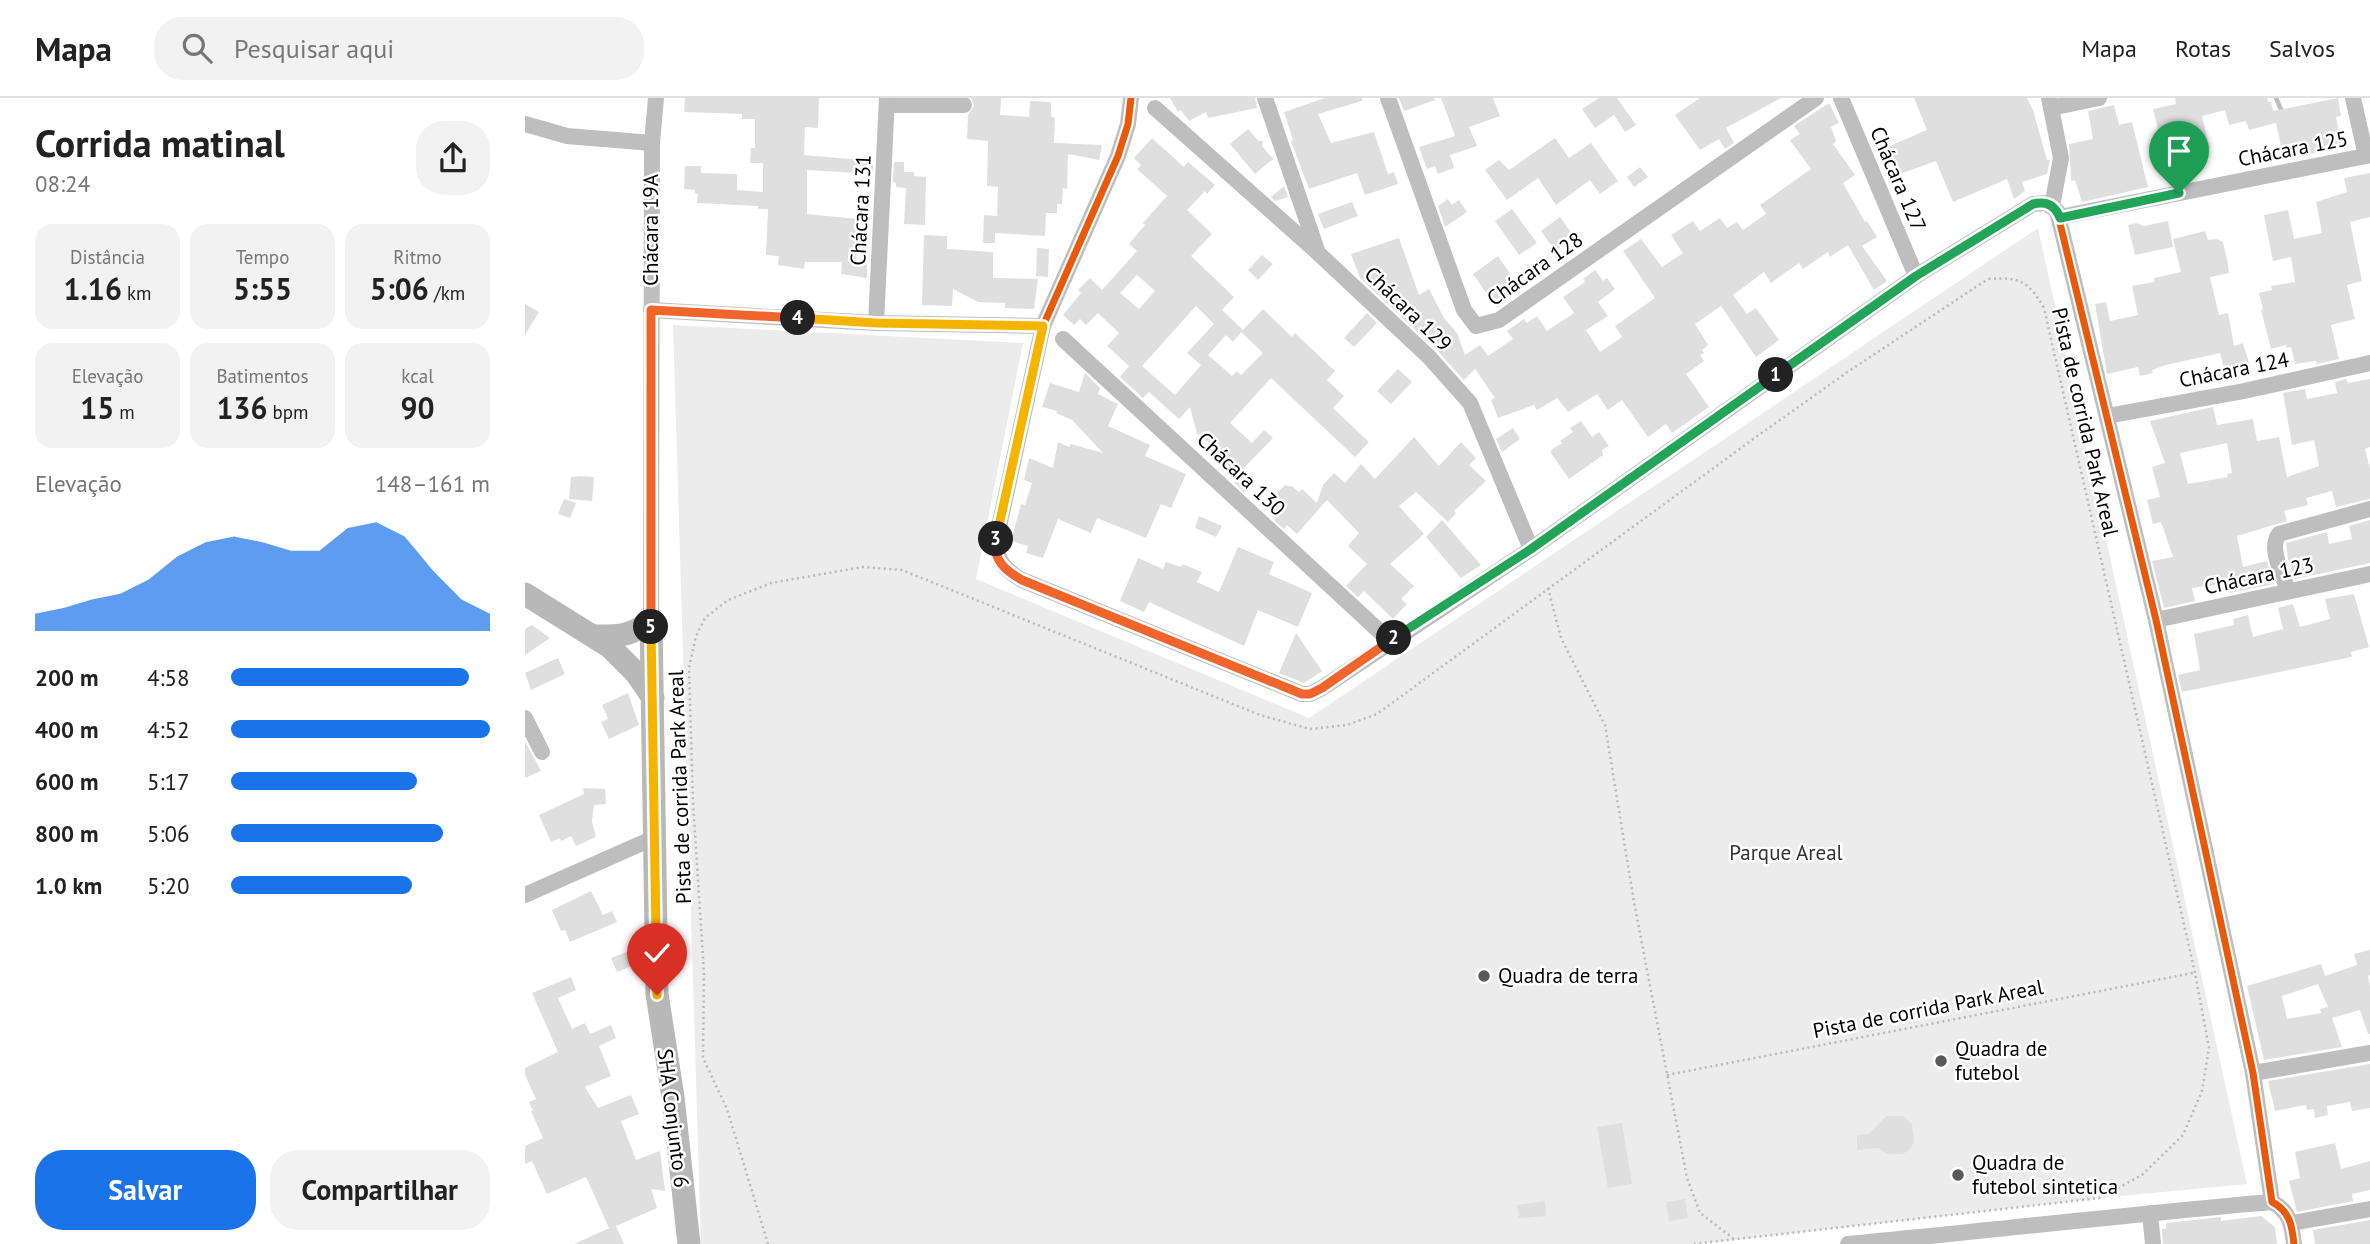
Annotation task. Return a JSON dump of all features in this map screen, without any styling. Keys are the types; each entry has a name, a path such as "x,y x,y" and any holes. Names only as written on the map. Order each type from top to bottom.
{"street":[{"name":"Chácara 19A","path":"653,698 651,310 652,143 656,98"},
{"path":"651,310 876,323 1043,326 1118,156 1128,124 1131,98"},
{"name":"Chácara 129","path":"1265,98 1318,253 1429,357 1470,403 1531,549"},
{"name":"Chácara 128","path":"1388,98 1464,310 1476,326 1493,324 1499,320 1816,98"},
{"name":"Chácara 127","path":"1841,98 1916,276"},
{"path":"2099,98 2050,103 2061,158 2056,212 2156,620 2253,1073 2272,1202"},
{"path":"2353,98 2368,155"},
{"path":"887,101 964,105"},
{"name":"Chácara 131","path":"876,323 887,101"},
{"path":"1155,108 1318,253"},
{"path":"525,124 568,136 652,143"},
{"name":"Chácara 125","path":"1043,326 995,545 998,559 1006,570 1022,580 1302,694 1310,694 1531,549 1916,276 2033,204 2040,202 2056,212 2368,155"},
{"name":"Chácara 130","path":"1063,339 1390,641"},
{"name":"Chácara 124","path":"2107,416 2244,391 2370,363"},
{"path":"2288,591 2274,549 2279,534 2370,509"},
{"name":"Chácara 123","path":"2156,620 2370,574"},
{"path":"525,594 610,647 629,666 653,698"},
{"path":"594,636 625,636 651,621"},
{"name":"SHA Conjunto 6","path":"653,698 657,995 673,1097 689,1244"},
{"path":"525,718 542,752"},
{"path":"525,895 656,837"},
{"path":"2253,1073 2370,1053"},
{"path":"1848,1244 1919,1241 2150,1213 2272,1202 2279,1206 2292,1223 2294,1244"},
{"path":"2292,1223 2370,1209"},
{"path":"2150,1213 2153,1244"},
{"path":"2035,1226 2037,1244"}],"path":[{"path":"1548,588 1560,638 1605,725 1634,902 1687,1178 1700,1213 1734,1240"}],"green space":[{"name":"Parque Areal","path":"2038,228 2247,1184 1697,1244 701,1244 673,325 1023,343 976,579 1309,718"}],"building":[{"path":"685,98 819,98 818,128 805,127 804,155 873,161 873,174 807,170 807,214 858,219 856,262 867,262 867,278 841,274 842,262 805,262 804,269 778,265 779,256 766,255 768,209 758,209 758,206 697,203 698,194 695,194 695,190 684,189 685,166 701,166 701,173 737,174 737,190 763,192 763,163 750,163 751,148 755,148 755,119 742,119 742,114 684,112"},
{"path":"971,98 1001,98 1000,115 1029,117 1030,101 1051,102 1051,116 1055,118 1054,143 1102,145 1099,160 1068,154 1067,189 1063,188 1062,204 1057,204 1057,213 1046,213 1045,236 995,233 995,243 983,243 984,215 997,216 998,187 987,186 988,141 967,139 968,115 974,106"},
{"path":"1170,98 1255,98 1257,108 1208,118 1206,112 1189,121 1181,110 1178,112"},
{"path":"1325,98 1362,98 1362,101 1318,114 1331,143 1374,132 1388,174 1394,172 1398,184 1365,195 1357,173 1309,189 1291,141 1293,140 1284,112"},
{"path":"1399,98 1434,98 1435,100 1404,111"},
{"path":"1441,98 1493,98 1500,116 1469,127 1477,146 1450,155 1454,168 1438,174 1435,166 1427,169 1419,147 1455,136"},
{"path":"1599,98 1617,98 1636,125 1625,132 1614,115 1595,128 1582,109"},
{"path":"1700,98 1781,98 1726,128 1734,143 1725,149 1719,139 1700,150 1675,115"},
{"path":"1914,98 2027,98 2047,160 2050,160 2047,174 2022,182 2025,191 2014,199 2007,179 1953,202 1936,161 1897,175 1885,148 1927,130"},
{"path":"2175,98 2267,98 2273,111 2338,98 2341,116 2336,117 2342,147 2284,160 2276,123 2249,130 2246,121 2229,125 2225,110 2202,116 2210,149 2177,159 2175,151 2164,153 2153,109 2176,104"},
{"path":"1829,103 1839,123 1831,127 1836,141 1833,144 1855,175 1843,183 1865,222 1867,221 1877,237 1862,246 1887,281 1874,290 1848,245 1830,257 1828,252 1803,269 1799,263 1771,283 1764,272 1733,295 1747,314 1756,308 1779,340 1756,357 1721,306 1695,324 1708,345 1700,355 1704,361 1686,374 1709,407 1672,433 1666,424 1648,437 1622,400 1608,410 1597,394 1568,412 1557,398 1537,410 1534,405 1498,418 1491,400 1495,398 1475,369 1464,380 1436,349 1360,278 1351,254 1399,238 1419,295 1429,289 1444,318 1457,333 1465,355 1480,345 1488,356 1513,339 1507,331 1524,319 1527,323 1537,316 1547,331 1574,313 1563,297 1585,282 1583,279 1595,270 1603,281 1607,278 1615,289 1598,302 1608,316 1586,330 1600,352 1622,337 1615,326 1655,298 1623,251 1641,239 1662,267 1683,253 1671,235 1693,221 1700,231 1720,218 1727,228 1737,222 1743,230 1766,214 1760,205 1811,169 1790,140 1800,134 1794,126"},
{"path":"2114,105 2119,125 2132,122 2148,187 2082,202 2075,180 2071,181 2069,144 2093,139 2088,111"},
{"path":"1248,129 1258,141 1263,141 1262,146 1273,159 1255,174 1230,144"},
{"path":"1152,138 1184,167 1188,162 1215,185 1207,194 1205,191 1187,210 1212,234 1191,256 1234,297 1222,310 1243,330 1263,309 1292,337 1295,333 1335,371 1327,380 1344,396 1333,408 1369,442 1355,457 1271,378 1230,423 1252,443 1264,430 1273,438 1238,474 1216,454 1222,447 1197,434 1190,407 1179,419 1149,392 1143,398 1120,377 1129,366 1107,346 1119,333 1098,313 1086,325 1080,319 1074,325 1063,315 1081,293 1078,290 1090,278 1102,290 1137,251 1129,244 1167,196 1137,169 1141,165 1134,158","holes":["1137,275 1155,291 1139,309 1120,293","1196,306 1214,324 1187,353 1201,365 1175,395 1142,366","1241,332 1263,353 1241,375 1237,371 1232,376 1208,355 1226,335 1233,342"]},
{"path":"1555,138 1569,158 1591,143 1618,181 1600,194 1590,180 1556,205 1538,178 1507,200 1485,170 1499,160 1509,170"},
{"path":"894,162 904,162 904,172 914,172 914,176 926,177 925,225 904,224 906,188 896,187 893,182"},
{"path":"1640,167 1648,177 1634,187 1627,177"},
{"path":"2370,173 2370,217 2350,222 2362,281 2347,285 2355,319 2331,325 2339,359 2317,364 2316,361 2295,364 2291,347 2287,348 2286,345 2271,349 2261,310 2263,309 2259,293 2272,290 2271,286 2295,282 2291,257 2273,261 2264,215 2288,210 2294,239 2322,233 2316,202 2347,192 2344,178"},
{"path":"1284,186 1288,197 1275,201 1271,197"},
{"path":"1448,199 1452,205 1459,200 1467,212 1445,227 1438,206"},
{"path":"1352,202 1358,216 1324,229 1318,214"},
{"path":"1512,209 1537,243 1519,255 1495,221"},
{"path":"1560,217 1574,237 1555,251 1541,231"},
{"path":"2168,221 2173,247 2135,255 2128,225 2136,223 2144,226"},
{"path":"2205,231 2208,240 2217,239 2223,242 2229,273 2210,277 2219,315 2228,313 2234,346 2243,343 2252,373 2227,380 2220,353 2166,365 2152,370 2153,373 2140,376 2138,367 2107,374 2095,304 2106,302 2110,321 2138,315 2132,286 2154,282 2154,278 2181,272 2173,239"},
{"path":"924,235 947,236 947,249 993,252 993,278 1038,279 1034,309 1005,308 1005,303 978,302 953,289 952,306 922,305"},
{"path":"1037,248 1049,249 1048,277 1036,276"},
{"path":"1262,255 1273,264 1258,280 1248,270"},
{"path":"1498,256 1521,290 1497,308 1473,274"},
{"path":"525,304 539,312 525,335"},
{"path":"1367,313 1377,323 1354,347 1344,338"},
{"path":"1398,369 1412,382 1391,404 1377,391"},
{"path":"1085,373 1100,388 1098,394 1118,404 1108,426 1150,445 1145,456 1186,474 1171,508 1161,504 1146,538 1097,518 1091,533 1058,519 1043,558 1026,553 1028,546 1011,541 1021,504 1025,505 1032,483 1024,480 1029,458 1053,468 1058,442 1069,447 1071,444 1103,453 1072,420 1056,413 1057,411 1042,407 1050,383 1079,392"},
{"path":"2346,379 2348,383 2370,379 2370,447 2365,449 2370,469 2370,499 2336,507 2332,491 2306,498 2308,505 2284,511 2287,521 2237,536 2243,567 2267,561 2274,584 2230,593 2228,583 2192,588 2195,601 2164,608 2152,561 2173,557 2161,522 2153,524 2147,500 2160,497 2152,467 2165,463 2150,421 2213,407 2217,425 2253,419 2257,441 2279,437 2287,477 2319,466 2314,440 2292,445 2283,393 2305,389 2307,399 2337,393 2335,382","holes":["2227,443 2232,473 2227,474 2228,477 2188,484 2180,453"]},
{"path":"1581,421 1592,437 1599,432 1609,446 1602,450 1603,455 1569,479 1551,450 1573,432 1570,428"},
{"path":"1513,428 1520,439 1502,452 1496,439"},
{"path":"1414,437 1439,466 1461,442 1476,458 1469,465 1486,481 1454,511 1456,513 1448,522 1416,492 1399,506 1424,534 1390,564 1414,586 1401,599 1407,604 1393,619 1364,591 1358,597 1346,586 1367,564 1348,546 1359,533 1327,500 1297,534 1287,525 1284,529 1274,520 1277,517 1268,507 1272,503 1271,499 1285,485 1299,492 1302,489 1317,503 1323,485 1334,473 1345,483 1361,464 1375,479"},
{"path":"1246,471 1255,480 1244,492 1234,482"},
{"path":"571,477 594,477 592,501 569,499"},
{"path":"564,499 576,503 570,518 558,514"},
{"path":"1199,516 1222,526 1216,537 1195,528"},
{"path":"1442,520 1481,565 1461,578 1426,537"},
{"path":"2370,520 2370,563 2295,579 2286,543 2327,532 2329,544 2352,539 2349,526"},
{"path":"1238,547 1274,562 1269,574 1312,593 1298,627 1258,610 1244,646 1149,602 1144,612 1120,601 1138,558 1163,569 1166,562 1181,567 1182,564 1202,572 1197,582 1219,592"},
{"path":"2354,594 2369,647 2351,652 2352,657 2182,692 2178,675 2200,670 2194,634 2234,625 2233,619 2248,615 2253,637 2283,629 2278,608 2293,604 2300,627 2330,619 2325,599"},
{"path":"532,625 550,638 525,655 525,629"},
{"path":"1296,633 1322,671 1304,683 1279,673"},
{"path":"558,658 565,674 531,690 525,673"},
{"path":"628,693 639,725 609,739 601,722 608,719 602,705"},
{"path":"525,741 541,771 525,778"},
{"path":"583,788 605,789 606,804 594,805 592,822 596,837 576,846 571,836 551,842 539,815 584,794"},
{"path":"591,891 603,915 612,911 617,922 570,942 565,930 561,931 552,910"},
{"path":"642,946 642,962 617,972 611,958"},
{"path":"2370,950 2370,1034 2360,1010 2332,1018 2342,1047 2264,1060 2247,986 2321,964 2325,976 2357,965 2354,954","holes":["2318,984 2328,1007 2320,1009 2321,1013 2287,1019 2282,996"]},
{"path":"571,977 576,990 558,998 572,1029 585,1023 590,1034 611,1025 616,1038 599,1046 611,1076 585,1087 598,1108 631,1095 639,1114 621,1121 636,1160 660,1151 665,1191 651,1189 657,1208 616,1226 624,1244 574,1244 614,1226 609,1228 586,1177 547,1194 532,1161 525,1164 525,1146 543,1138 531,1111 533,1110 529,1102 536,1099 525,1075 525,1068 558,1052 532,993"},
{"path":"2370,1064 2370,1108 2352,1111 2350,1102 2327,1106 2328,1115 2315,1118 2314,1109 2307,1110 2306,1105 2275,1111 2268,1081"},
{"path":"1886,1116 1903,1116 1912,1124 1914,1142 1910,1149 1903,1154 1887,1154 1879,1148 1857,1150 1857,1135 1869,1134"},
{"path":"1622,1123 1632,1184 1608,1188 1597,1127"},
{"path":"2335,1143 2341,1169 2370,1161 2370,1190 2352,1194 2353,1201 2297,1212 2289,1181 2300,1178 2295,1152"},
{"path":"1685,1199 1688,1218 1669,1221 1666,1202"},
{"path":"1545,1201 1546,1216 1519,1218 1517,1205"},
{"path":"2261,1216 2275,1227 2277,1244 2163,1244 2162,1229 2166,1229 2166,1223"},
{"path":"2370,1220 2370,1244 2315,1244 2313,1230"}],"waterway":[{"path":"2276,98 2283,114"}],"cycle path":[{"name":"Pista de corrida Park Areal","path":"1131,98 1128,124 1118,156 1043,326 995,545 997,552 1004,566 1022,580 1302,694 1310,694 1322,688 1531,549 1916,276 2033,204 2046,203 2057,211 2156,620 2253,1073 2272,1202 2286,1214 2294,1244"}],"place":[{"name":"Quadra de terra","path":"1484,976"},
{"name":"Quadra de futebol","path":"1941,1061"},
{"name":"Quadra de futebol sintetica","path":"1958,1175"}],"route":[{"path":"657,995 651,621 651,310 876,323 1043,326 995,545 998,559 1006,570 1022,580 1288,689 1310,694 1531,549 1916,276 2033,204 2040,202 2052,206 2060,218 2179,193"}]}
